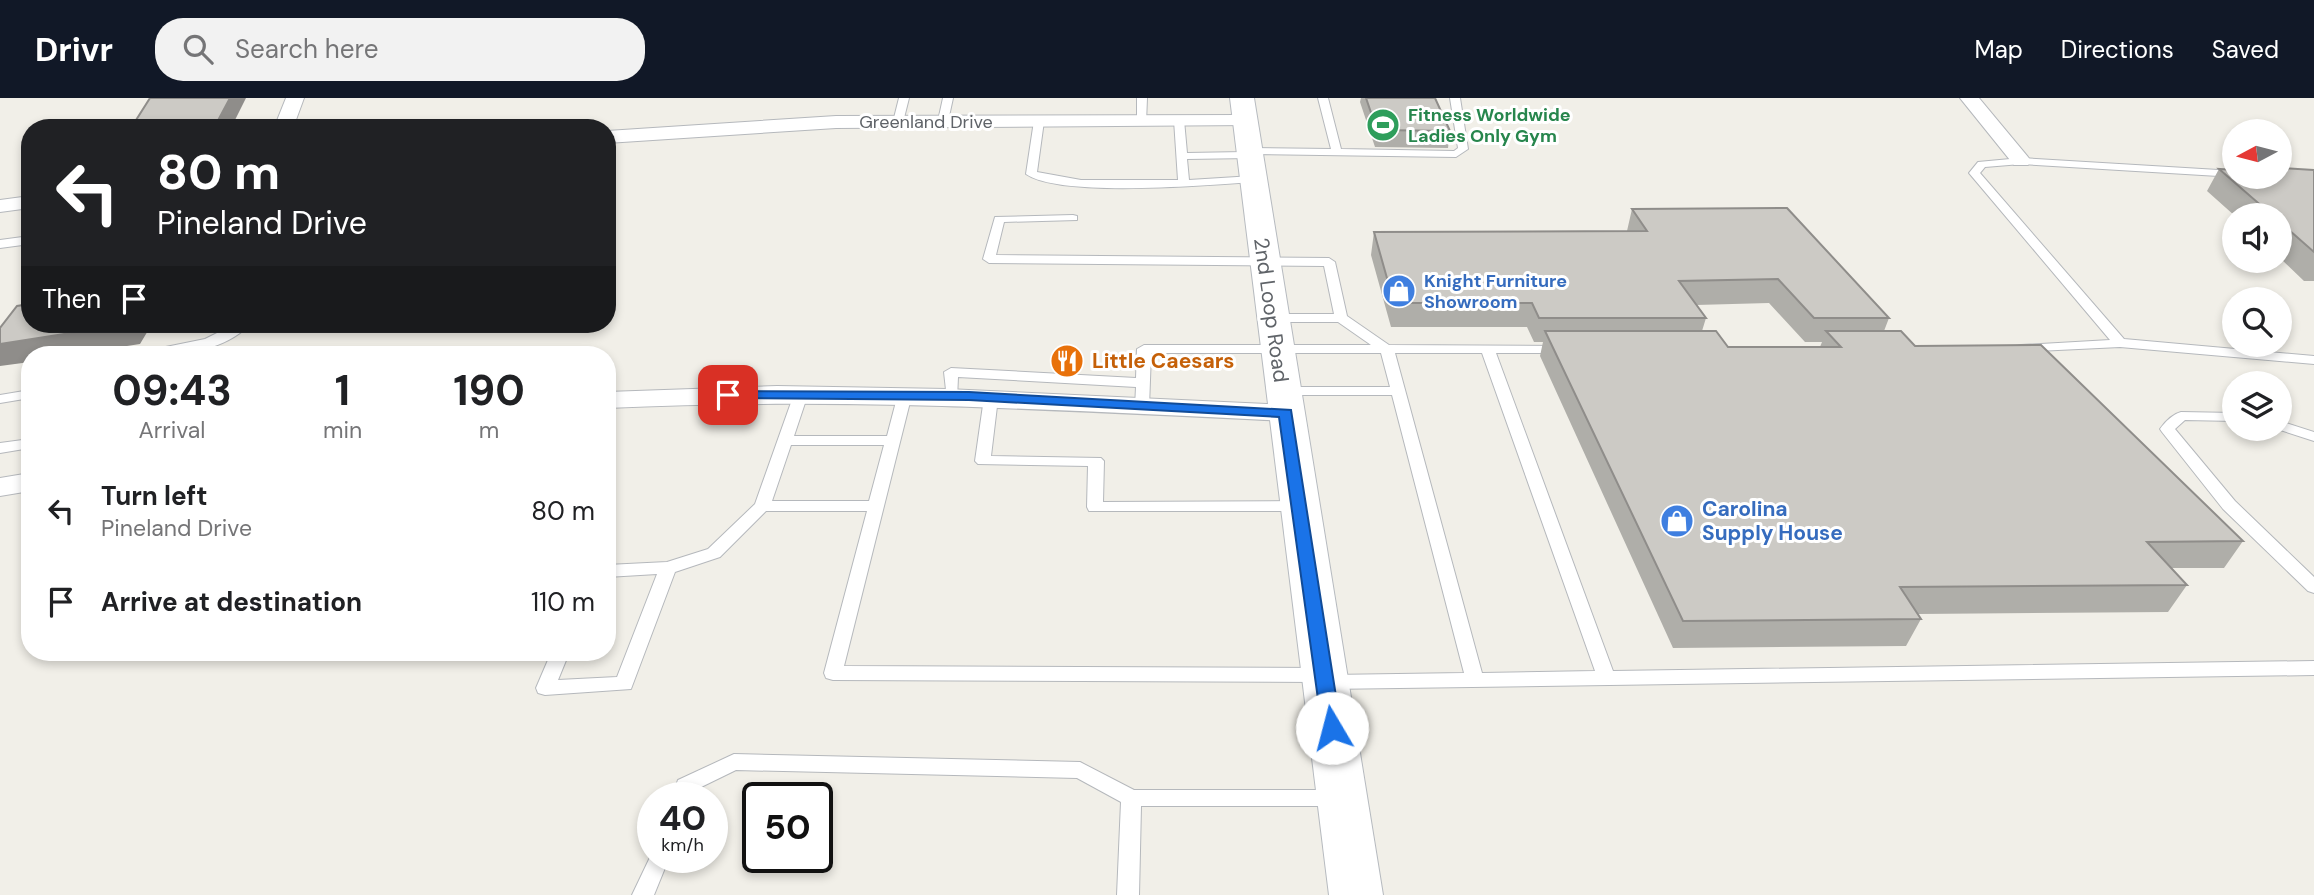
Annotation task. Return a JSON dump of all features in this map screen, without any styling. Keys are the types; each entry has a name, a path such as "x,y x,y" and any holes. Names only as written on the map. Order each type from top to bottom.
{"main road":[{"name":"2nd Loop Road","path":"1247,141 1356,895"}],"street":[{"path":"287,119 296,98"},
{"path":"1969,98 2021,160"},
{"name":"Greenland Drive","path":"616,136 822,123 1179,120 1247,141"},
{"path":"0,206 21,203"},
{"path":"616,400 905,394 991,397 1142,395 1284,402"},
{"path":"0,487 21,484"}],"lane":[{"path":"898,122 905,98"},
{"path":"943,121 948,98"},
{"path":"1142,98 1142,121"},
{"path":"1323,98 1336,152"},
{"path":"1182,156 1247,141 1336,152 1456,154 1463,149 1455,98"},
{"path":"1956,98 1969,98"},
{"path":"1179,120 1184,183"},
{"path":"1039,121 1031,174 1054,181 1184,183 1247,141"},
{"path":"2120,343 1974,173 1982,164 2021,160 2222,173"},
{"path":"1073,218 999,219 989,259 1265,259 1329,262 1341,318 1387,349 1475,680"},
{"path":"0,244 21,241"},
{"path":"952,396 951,372 1142,395 1144,349 1275,334 1341,318"},
{"path":"203,346 232,333"},
{"path":"1275,334 1387,349 1570,349"},
{"path":"2008,349 2120,343 2314,360"},
{"path":"1488,349 1607,679"},
{"path":"1284,402 1398,391"},
{"path":"616,571 668,568 714,553 762,506 801,394"},
{"path":"905,394 833,673 1475,680 2314,668"},
{"path":"0,399 21,396"},
{"path":"991,397 982,461 1097,461 1094,507 1300,506"},
{"path":"2222,417 2181,416 2167,429 2230,505 2314,587"},
{"path":"2292,429 2314,437"},
{"path":"784,441 893,439"},
{"path":"0,448 21,444"},
{"path":"762,506 876,506"},
{"path":"557,661 545,688 624,684 668,568"},
{"path":"693,782 734,762 1080,770 1132,798 1342,798"},
{"path":"1128,895 1132,798"},
{"path":"643,895 652,873"}],"building":[{"path":"150,98 230,98 219,119 137,119"},
{"path":"1366,98 1435,98 1450,131 1377,130"},
{"path":"2292,169 2314,170 2314,252 2292,233 2292,203 2258,203 2242,189 2292,189"},
{"path":"1787,208 1889,318 1814,318 1778,279 1679,281 1706,318 1539,318 1532,303 1394,303 1374,232 1647,231 1632,209"},
{"path":"21,305 21,333 70,333 0,344 0,328 17,306"},
{"path":"1545,331 1716,331 1728,347 1841,347 1826,331 1901,331 1915,346 2041,345 2243,541 2147,542 2187,585 1900,587 1921,619 1683,621"}],"place":[{"name":"Fitness Worldwide Ladies Only Gym","path":"1383,125"},
{"name":"Knight Furniture Showroom","path":"1399,291"},
{"name":"Little Caesars","path":"1067,361"},
{"name":"Carolina Supply House","path":"1677,521"}],"route":[{"path":"728,395 969,396 1286,413 1332,728"}]}
